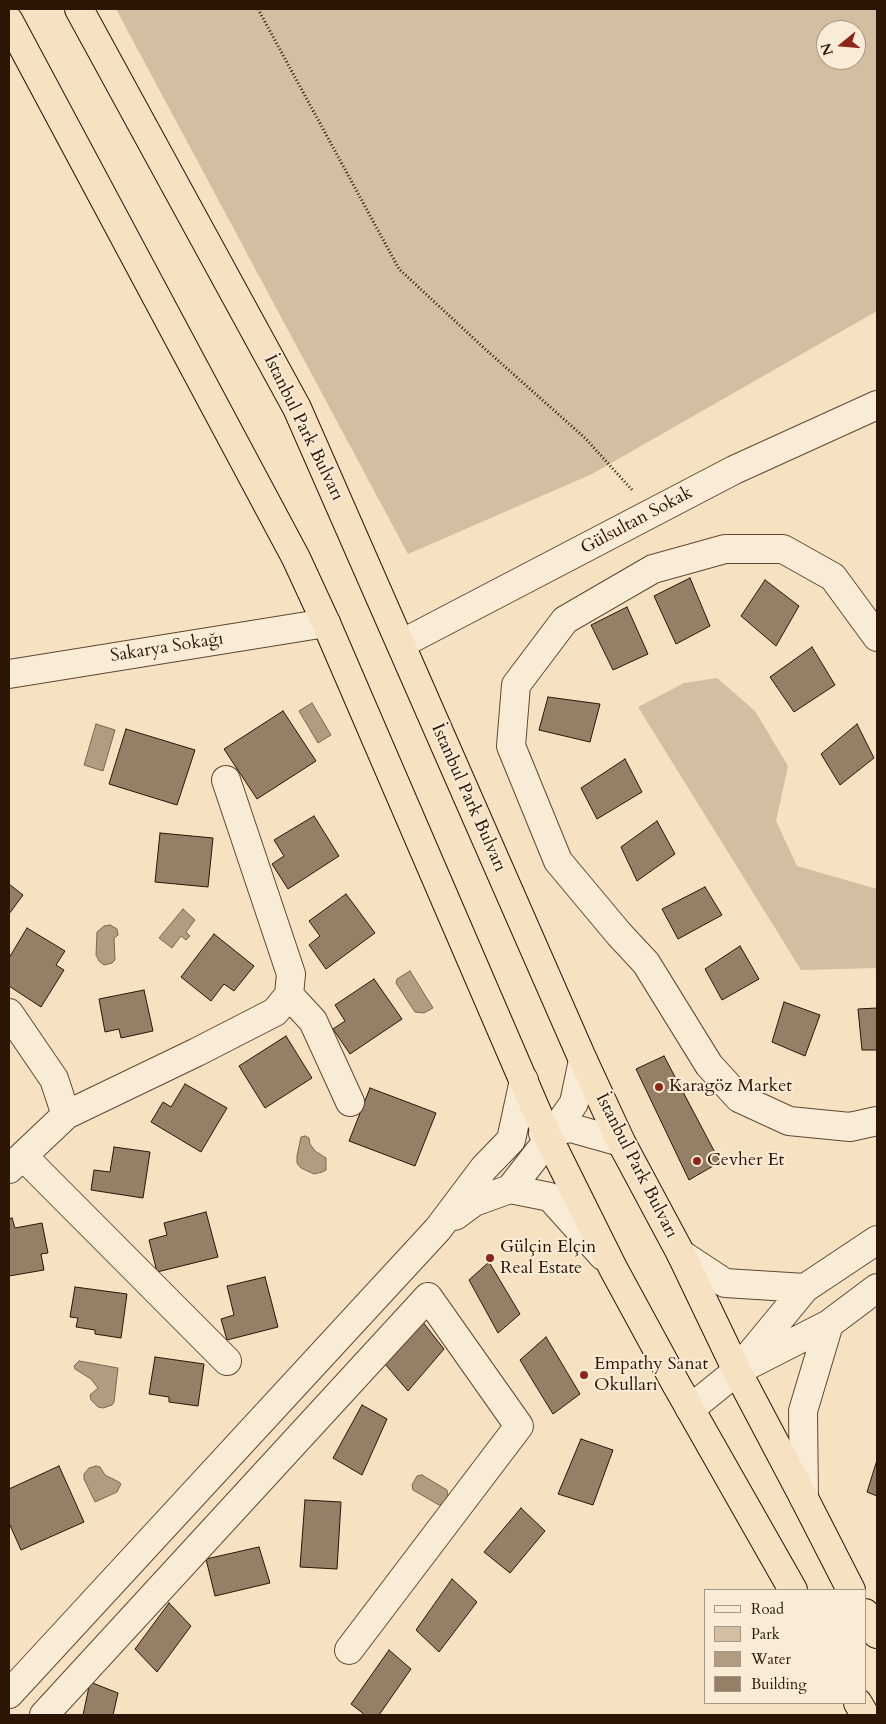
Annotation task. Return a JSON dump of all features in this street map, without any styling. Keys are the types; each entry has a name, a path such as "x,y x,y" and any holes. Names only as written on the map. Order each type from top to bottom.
{"highway":[{"name":"İstanbul Park Bulvarı","path":"85,14 297,408 583,1060 621,1142 681,1254 737,1371 850,1589"},
{"path":"9,20 296,558 524,1080 613,1268 690,1409 792,1589"},
{"path":"866,1615 877,1634"},
{"path":"859,1704 865,1715"}],"street":[{"name":"Gülsultan Sokak","path":"401,644 734,470 877,405"},
{"path":"877,637 833,577 783,549 725,549 653,568 565,620 516,685 511,746 558,861 646,963 709,1065 739,1098 789,1121 850,1127 877,1121"},
{"name":"Sakarya Sokağı","path":"9,674 326,623"},
{"path":"226,780 291,974 289,995 276,1012 66,1115 16,1162 227,1361"},
{"path":"289,995 313,1021 350,1102"},
{"path":"9,1013 54,1079 66,1115"},
{"path":"510,1189 574,1103 583,1060"},
{"path":"9,1694 438,1229 484,1168 511,1140 524,1080"},
{"path":"511,1140 550,1134 571,1128 621,1142"},
{"path":"438,1229 474,1202 510,1189 550,1197 613,1268"},
{"path":"690,1409 737,1371 805,1288 877,1240"},
{"path":"681,1254 726,1283 805,1288"},
{"path":"737,1371 829,1324 877,1288"},
{"path":"44,1715 428,1297 519,1426 349,1650"},
{"path":"804,1498 803,1411 829,1324"},
{"path":"224,1460 252,1490"}],"path":[{"path":"258,9 399,269 585,438 653,513"}],"green space":[{"path":"116,9 877,9 877,311 592,474 408,554"},
{"path":"717,678 755,711 788,766 776,821 797,866 877,889 877,968 801,970 638,707 684,683"}],"water":[{"path":"312,703 331,735 318,743 299,711"},
{"path":"96,724 115,730 103,771 84,765"},
{"path":"183,909 195,920 186,932 190,936 186,940 181,936 172,948 159,938"},
{"path":"110,925 117,929 118,935 114,938 115,960 104,965 96,955 97,932 104,926"},
{"path":"410,971 433,1008 424,1013 415,1012 396,983 397,979"},
{"path":"301,1137 309,1138 310,1144 315,1151 326,1158 326,1170 314,1174 301,1168 297,1163"},
{"path":"79,1361 118,1368 112,1405 103,1408 98,1407 91,1400 90,1395 98,1388 91,1379 75,1369 74,1366"},
{"path":"100,1467 105,1475 121,1484 117,1492 95,1502 84,1479 84,1474 89,1468"},
{"path":"422,1475 447,1490 448,1496 443,1504 439,1505 413,1490 412,1485 417,1476"}],"building":[{"path":"690,578 710,626 676,644 654,596"},
{"path":"765,580 799,606 776,646 741,616"},
{"path":"627,607 648,654 613,670 591,625"},
{"path":"812,647 835,685 794,712 770,677"},
{"path":"548,697 600,704 590,742 539,730"},
{"path":"283,711 316,761 257,799 224,749"},
{"path":"857,724 874,758 840,785 821,754"},
{"path":"126,729 195,750 177,805 109,784"},
{"path":"625,759 642,792 597,819 581,788"},
{"path":"314,816 339,856 288,889 272,864 284,856 274,840"},
{"path":"657,821 675,854 637,881 621,847"},
{"path":"160,833 213,838 208,887 155,882"},
{"path":"9,884 23,895 9,914"},
{"path":"705,887 722,915 678,939 662,909"},
{"path":"346,894 375,933 326,969 309,945 320,936 309,921"},
{"path":"27,928 65,951 56,965 64,970 41,1007 9,986 9,958"},
{"path":"214,934 254,966 234,991 224,984 211,1001 181,977"},
{"path":"740,946 759,979 722,1000 705,969"},
{"path":"374,979 402,1019 350,1054 333,1029 345,1021 335,1005"},
{"path":"144,990 153,1031 121,1038 119,1029 105,1032 99,999"},
{"path":"784,1002 820,1015 805,1056 772,1042"},
{"path":"877,1008 877,1050 862,1050 858,1009"},
{"path":"286,1036 312,1078 265,1108 239,1066"},
{"path":"664,1056 720,1162 689,1180 636,1069"},
{"path":"185,1084 227,1108 201,1152 151,1122 163,1102 171,1107"},
{"path":"370,1088 436,1113 415,1166 349,1141"},
{"path":"114,1147 150,1152 143,1198 91,1190 94,1170 110,1172"},
{"path":"206,1212 218,1257 157,1272 149,1240 167,1235 164,1223"},
{"path":"12,1218 15,1228 42,1223 48,1253 41,1254 44,1270 9,1276 9,1219"},
{"path":"489,1262 520,1314 498,1333 469,1280"},
{"path":"265,1277 278,1327 227,1340 221,1319 234,1315 227,1286"},
{"path":"75,1287 127,1294 121,1338 95,1334 95,1330 76,1327 78,1318 70,1317"},
{"path":"422,1321 444,1349 408,1391 385,1364"},
{"path":"546,1337 580,1394 553,1414 520,1360"},
{"path":"155,1357 204,1364 198,1406 169,1402 169,1397 149,1394"},
{"path":"362,1405 387,1419 362,1475 333,1458"},
{"path":"581,1439 613,1450 593,1505 558,1494"},
{"path":"877,1460 877,1496 867,1492"},
{"path":"59,1466 84,1522 21,1550 9,1523 9,1489"},
{"path":"305,1500 341,1502 337,1569 300,1567"},
{"path":"521,1508 545,1531 510,1573 484,1552"},
{"path":"259,1547 270,1583 215,1596 206,1559"},
{"path":"452,1579 477,1602 439,1652 416,1630"},
{"path":"169,1603 191,1626 157,1672 135,1649"},
{"path":"389,1650 411,1669 379,1715 365,1715 351,1704"},
{"path":"90,1682 118,1693 113,1715 83,1715"}],"place":[{"name":"Karagöz Market","path":"659,1087"},
{"name":"Cevher Et","path":"697,1161"},
{"name":"Gülçin Elçin Real Estate","path":"490,1258"},
{"name":"Empathy Sanat Okulları","path":"584,1375"}]}
